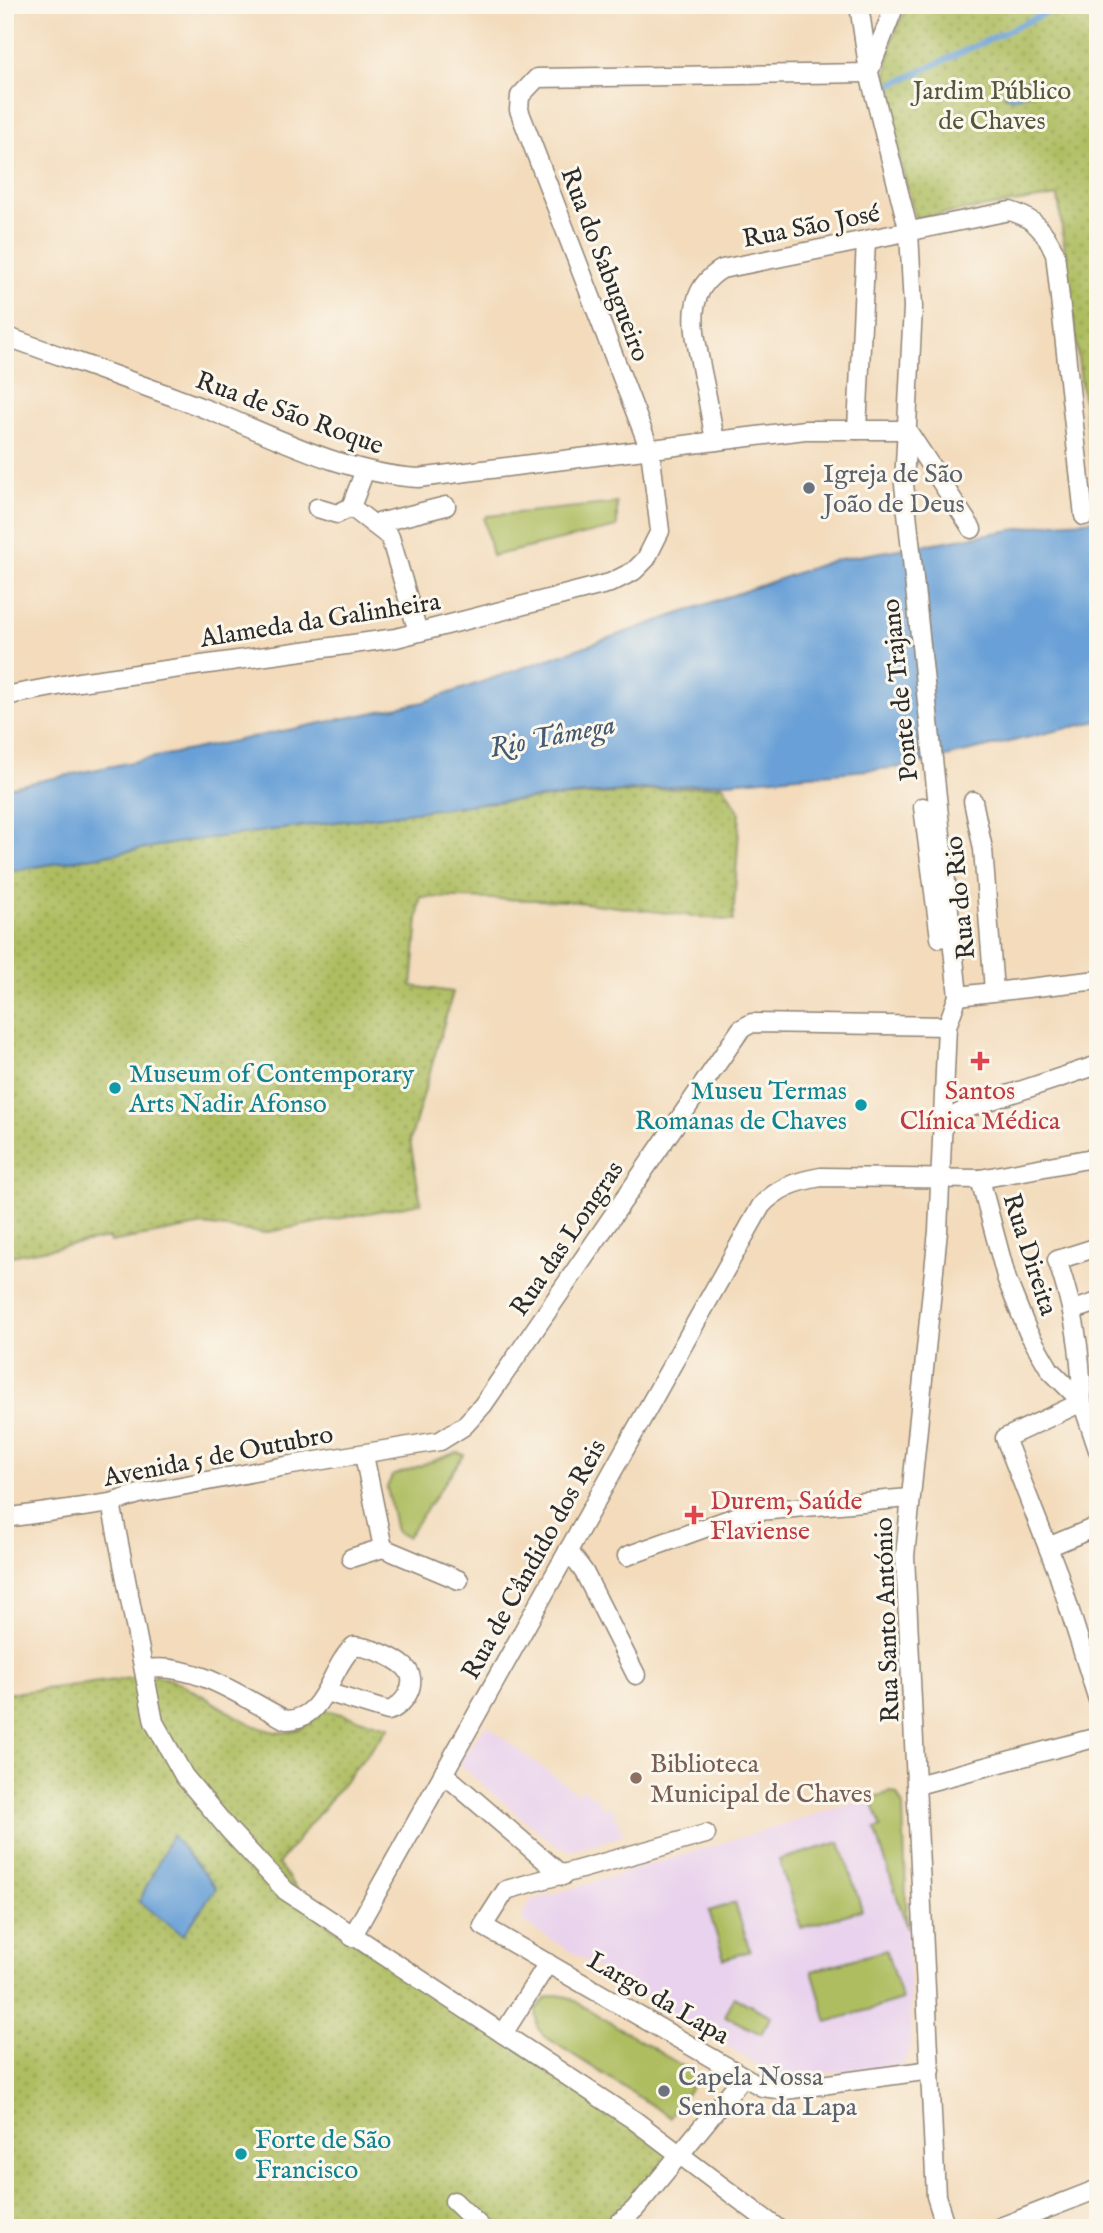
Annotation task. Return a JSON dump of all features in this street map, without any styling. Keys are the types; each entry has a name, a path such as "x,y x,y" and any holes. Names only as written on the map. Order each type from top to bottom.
{"street":[{"name":"Ponte de Trajano","path":"859,5 869,73 909,232 913,307 904,484 958,996"},
{"path":"869,73 895,5"},
{"name":"Rua do Sabugueiro","path":"649,450 519,110 520,96 537,78 869,73"},
{"name":"Rua São José","path":"715,441 693,321 701,288 710,276 722,269 1010,211 1027,215 1047,237 1055,253 1084,516"},
{"path":"857,430 866,241"},
{"name":"Rua de São Roque","path":"5,336 385,476 418,478 805,430 907,430"},
{"path":"907,430 972,529"},
{"name":"Alameda da Galinheira","path":"5,696 418,632 610,583 634,570 654,547 660,531 649,450"},
{"path":"317,508 337,514 351,507 365,470"},
{"path":"374,524 446,506"},
{"path":"351,507 390,537 418,632"},
{"name":"Rua do Rio","path":"973,801 983,849 994,991"},
{"path":"923,807 946,980 958,996 1098,980"},
{"name":"Rua Santo António","path":"946,2228 936,2196 905,1556 938,1231 947,1026 958,996"},
{"name":"Rua das Longras","path":"440,1441 464,1426 484,1405 734,1037 752,1023 947,1026"},
{"path":"942,1122 971,1107 1098,1065"},
{"path":"939,1179 980,1179 1098,1157"},
{"name":"Rua de Cândido dos Reis","path":"352,1937 761,1206 779,1190 821,1177 939,1179"},
{"name":"Rua Direita","path":"980,1179 1006,1280 1028,1332 1050,1370 1082,1402 1098,1450"},
{"path":"1098,1247 1057,1259 1074,1310 1082,1361 1082,1402 1005,1438 1091,1652 1098,1700"},
{"path":"1074,1310 1098,1302"},
{"name":"Avenida 5 de Outubro","path":"5,1518 111,1503 139,1494 286,1466 440,1441"},
{"path":"364,1455 383,1548"},
{"path":"627,1556 749,1512 909,1498"},
{"path":"111,1503 155,1722 184,1776 286,1891 352,1937 634,2120 777,2228"},
{"path":"1048,1547 1098,1526"},
{"path":"351,1558 383,1548 459,1580"},
{"path":"568,1550 584,1572 636,1675"},
{"path":"146,1669 165,1666 187,1669 286,1720 299,1720 307,1714 326,1692 344,1655 354,1646 367,1647 405,1667 410,1674 407,1699 398,1708 388,1711 326,1692"},
{"path":"918,1785 1098,1737"},
{"path":"443,1773 563,1876 706,1834"},
{"name":"Largo da Lapa","path":"563,1876 506,1889 483,1926 762,2087 785,2090 931,2070"},
{"name":"Largo da Lapa","path":"503,2034 548,1963"},
{"path":"613,2228 635,2208 743,2077"},
{"path":"998,2228 1098,2189"},
{"path":"454,2201 482,2228"}],"shaded area":[{"path":"486,1725 578,1794 583,1788 601,1803 603,1809 611,1806 624,1835 572,1851 552,1843 458,1764"},
{"path":"891,1792 897,1794 903,1806 907,1928 910,1938 911,2048 905,2061 899,2066 783,2077 767,2071 521,1921 530,1901"}],"green space":[{"name":"Jardim Público de Chaves","path":"910,5 1098,5 1098,520 1058,196 915,218 894,137 887,82 889,55 896,29"},
{"path":"617,503 617,527 492,556 484,519 487,516"},
{"path":"723,785 740,813 733,921 568,901 420,897 412,986 453,992 410,1141 421,1203 263,1233 204,1225 110,1242 109,1238 5,1257 5,872 188,841 483,803"},
{"path":"457,1452 464,1455 407,1537 396,1532 387,1487 392,1476"},
{"path":"155,1675 182,1684 243,1720 266,1730 298,1730 322,1709 389,1727 278,1864 321,1920 680,2155 612,2228 482,2228 472,2218 464,2228 5,2228 5,1694"},
{"path":"891,1792 897,1794 903,1806 907,1928 875,1829 881,1827 871,1798"},
{"path":"840,1842 862,1910 801,1928 779,1860"},
{"path":"735,1903 750,1951 724,1959 709,1911"},
{"path":"886,1950 902,2000 827,2022 812,1971"},
{"path":"557,1995 568,1997 699,2076 670,2117 544,2036 537,2027 536,2009 546,1998"},
{"path":"734,1997 771,2016 761,2034 725,2016"}],"water":[{"path":"1029,79 1037,84 1033,91 1013,99 1005,96 1008,86"},
{"name":"Rio Tâmega","path":"1098,520 1098,721 903,767 483,803 188,841 5,872 5,788 424,702 834,560 1054,523"},
{"path":"172,1835 216,1888 183,1935 139,1902"}],"waterway":[{"path":"889,86 1063,5"}],"place":[{"name":"Igreja de São João de Deus","path":"809,488"},
{"name":"Santos Clínica Médica","path":"980,1061"},
{"name":"Museum of Contemporary Arts Nadir Afonso","path":"115,1088"},
{"name":"Museu Termas Romanas de Chaves","path":"861,1105"},
{"name":"Durem, Saúde Flaviense","path":"694,1515"},
{"name":"Biblioteca Municipal de Chaves","path":"636,1778"},
{"name":"Capela Nossa Senhora da Lapa","path":"664,2091"},
{"name":"Forte de São Francisco","path":"241,2154"}]}
